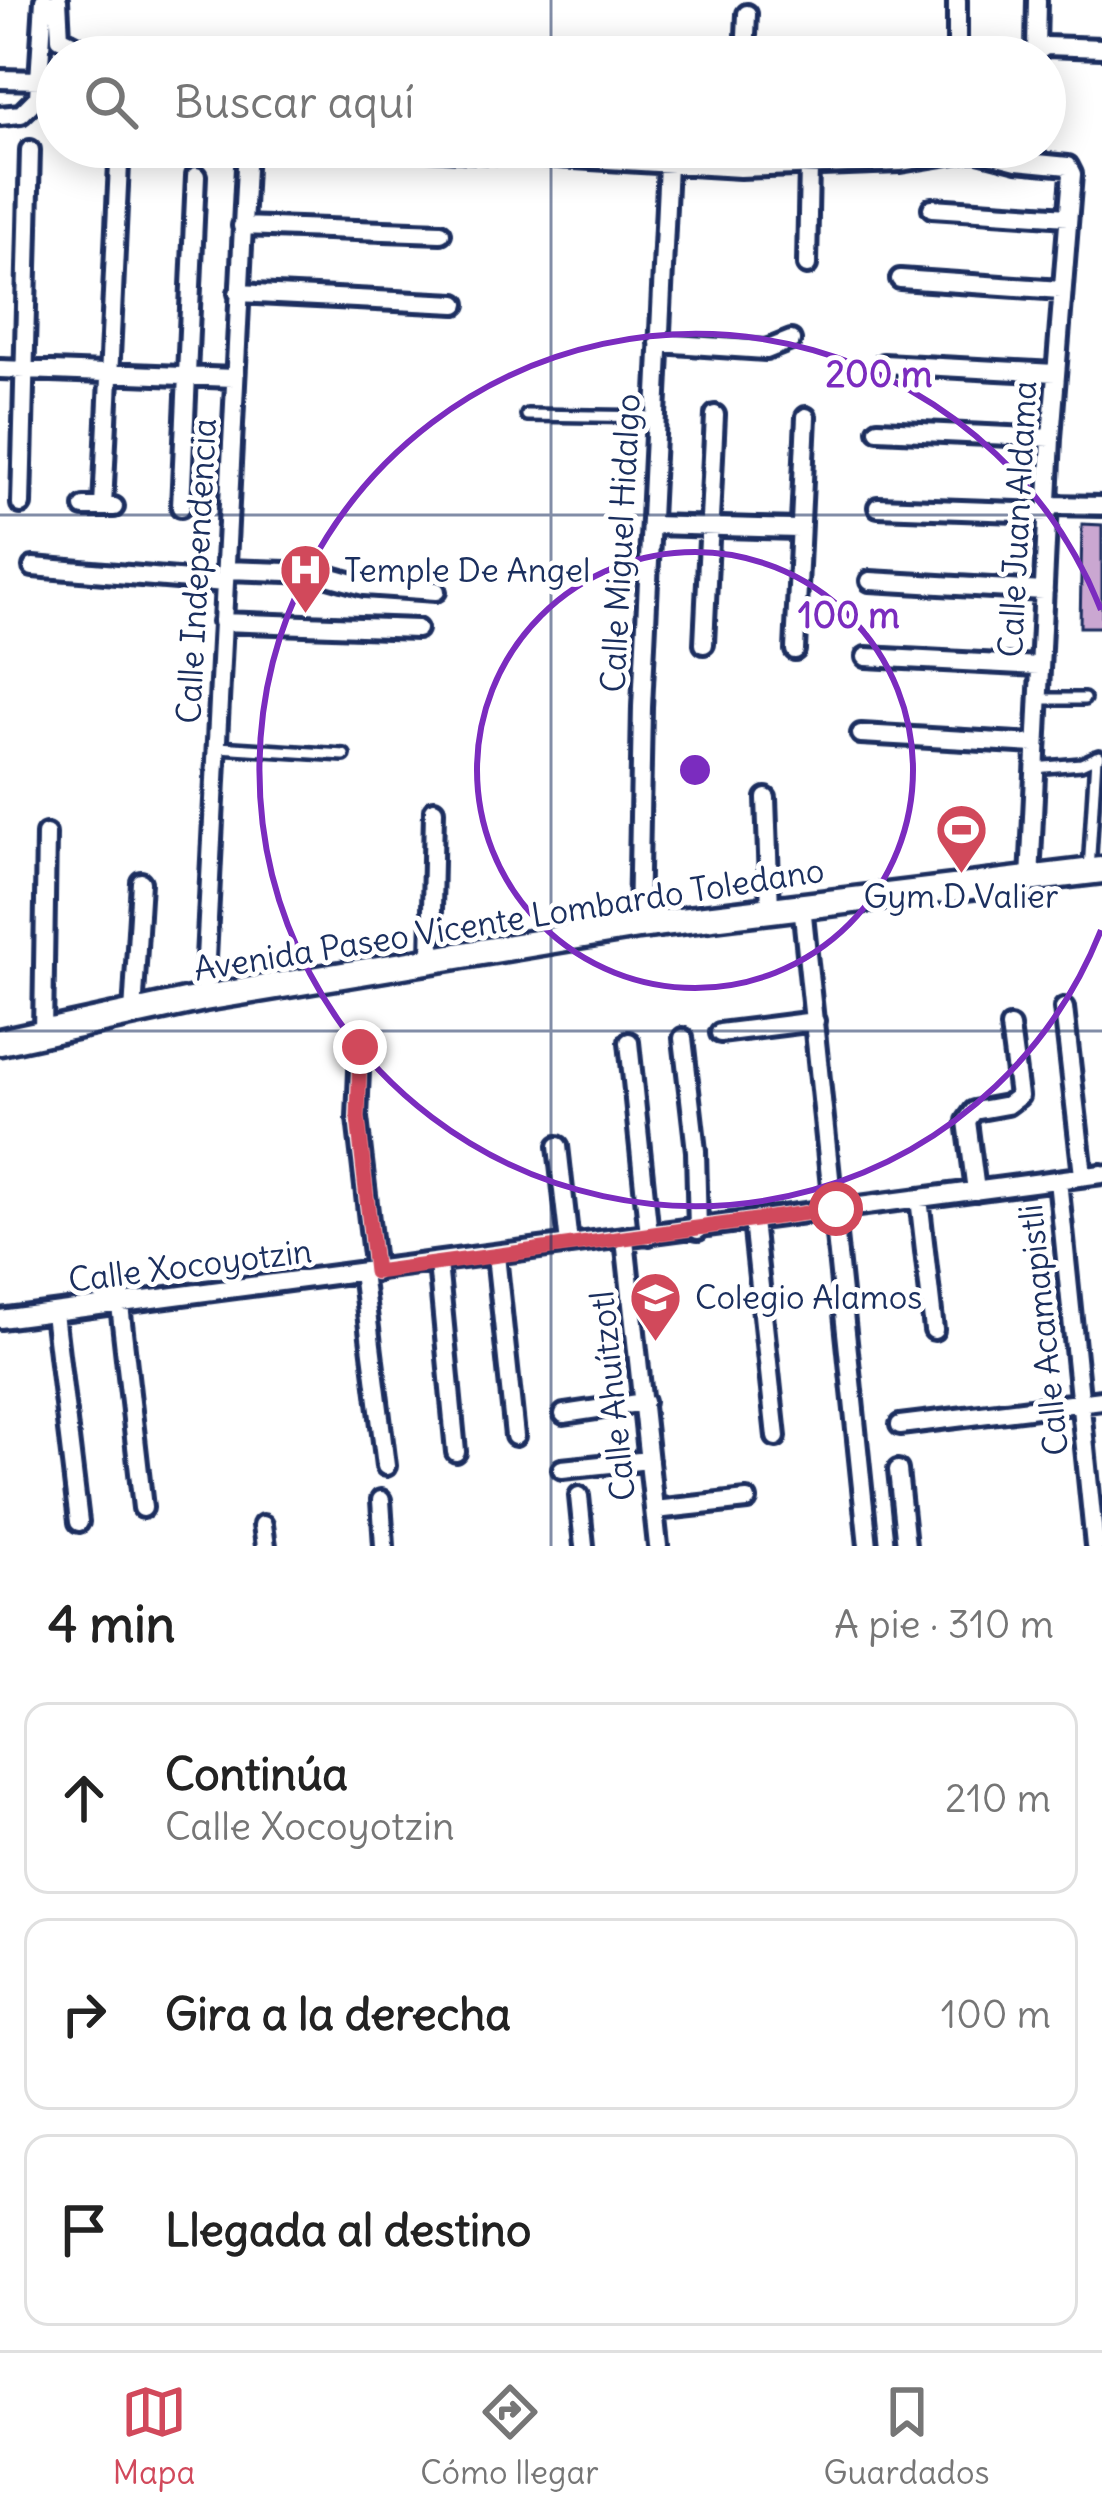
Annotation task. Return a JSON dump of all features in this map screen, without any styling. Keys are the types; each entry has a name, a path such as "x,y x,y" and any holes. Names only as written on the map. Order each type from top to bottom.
{"main road":[{"name":"Avenida Paseo Vicente Lombardo Toledano","path":"0,1042 205,998 638,926 1095,871"}],"street":[{"path":"43,36 44,0"},
{"path":"58,0 60,36"},
{"path":"957,0 957,36"},
{"path":"1034,36 1037,0"},
{"path":"746,36 747,14"},
{"path":"1066,47 1102,48"},
{"path":"0,79 36,80"},
{"path":"0,116 28,110 36,99"},
{"path":"22,504 30,150"},
{"name":"Calle Juan Aldama","path":"1030,880 1051,438 1072,174 1066,165"},
{"path":"100,507 118,168"},
{"name":"Calle Independencia","path":"205,998 246,168"},
{"name":"Calle Miguel Hidalgo","path":"638,926 641,707 668,168"},
{"path":"807,265 809,168"},
{"path":"181,506 195,176"},
{"path":"932,208 1069,217"},
{"path":"242,226 441,233"},
{"path":"900,278 1061,290"},
{"path":"238,293 456,304"},
{"path":"659,343 766,350 791,340"},
{"path":"883,364 1055,373"},
{"path":"0,369 234,378"},
{"path":"704,644 715,415"},
{"path":"796,650 806,416"},
{"path":"878,430 1051,438"},
{"path":"878,507 1102,506"},
{"path":"652,525 799,529"},
{"path":"33,567 225,577 317,573 364,586 436,591"},
{"path":"870,581 1044,591"},
{"path":"222,622 418,629"},
{"path":"866,657 1039,666"},
{"path":"861,734 1035,744"},
{"path":"766,798 770,909"},
{"path":"431,960 434,810"},
{"path":"43,1033 46,834"},
{"path":"134,1013 141,882"},
{"path":"802,905 868,1546"},
{"path":"1064,1008 1093,1175"},
{"path":"720,1033 815,1022"},
{"path":"976,1191 969,1114 1007,1106 1019,1096 1010,1027"},
{"path":"683,1038 696,1151 698,1230"},
{"path":"629,1042 649,1235"},
{"path":"360,1047 358,1118 386,1466"},
{"path":"558,1146 569,1244"},
{"name":"Calle Xocoyotzin","path":"0,1319 1093,1175"},
{"name":"Calle Acamapistli","path":"1058,1180 1095,1546"},
{"path":"920,1198 934,1330"},
{"path":"753,1221 776,1437"},
{"name":"Calle Ahuítzotl","path":"625,1239 658,1546"},
{"path":"496,1256 515,1436"},
{"path":"438,1263 456,1452"},
{"path":"120,1305 143,1508"},
{"path":"54,1312 79,1522"},
{"path":"900,1425 1102,1400"},
{"path":"564,1414 644,1402"},
{"path":"562,1469 649,1460"},
{"path":"898,1470 906,1546"},
{"path":"579,1496 584,1546"},
{"path":"381,1500 384,1546"},
{"path":"655,1510 747,1500"},
{"path":"263,1525 266,1546"}],"lane":[{"path":"527,415 658,416"},
{"path":"1037,699 1084,699"},
{"path":"218,747 344,755"},
{"path":"1034,768 1081,764 1099,756 1095,871"}],"building":[{"path":"1082,524 1102,525 1102,627 1080,627"}],"place":[{"name":"Temple De Angel","path":"305,616"},
{"name":"Gym D Valier","path":"961,875"},
{"name":"Colegio Alamos","path":"656,1343"}],"route":[{"path":"360,1047 358,1118 375,1272 836,1209"}]}
